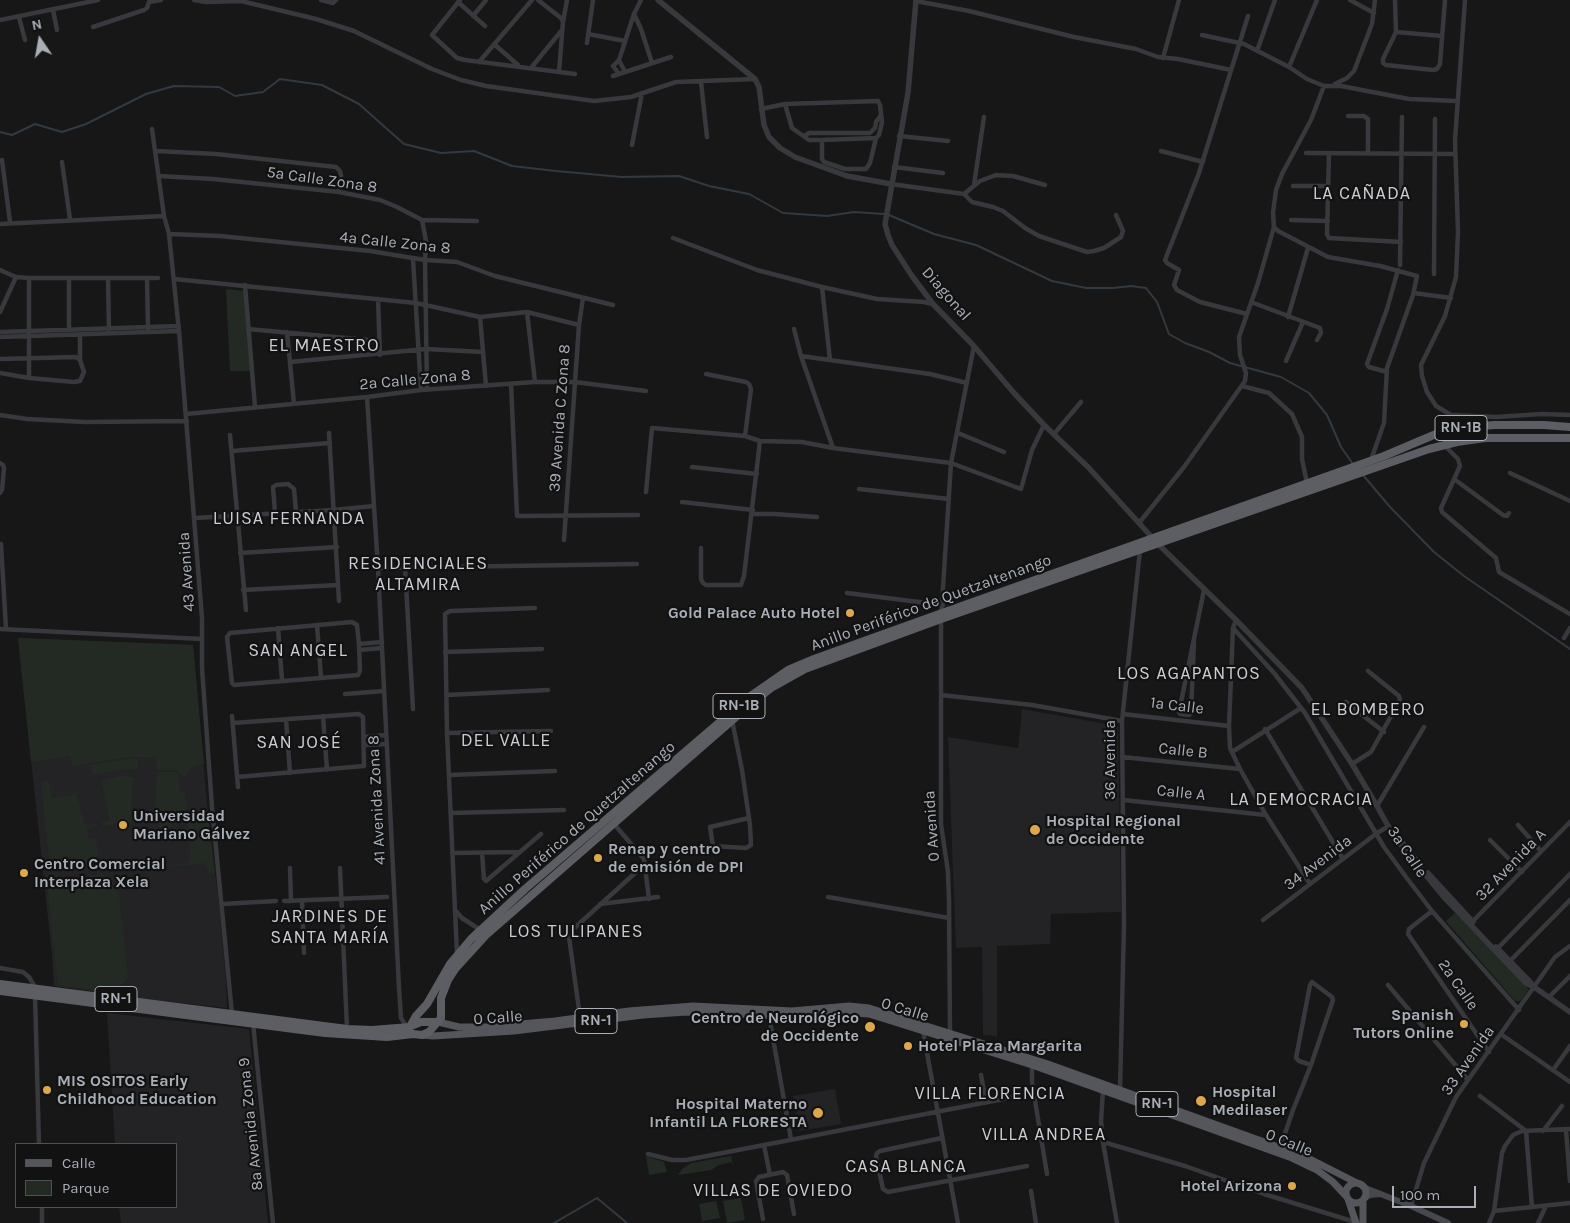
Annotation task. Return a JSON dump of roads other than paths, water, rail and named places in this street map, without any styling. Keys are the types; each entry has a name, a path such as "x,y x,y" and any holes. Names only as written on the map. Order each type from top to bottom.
{"highway":[{"name":"Anillo Periférico de Quetzaltenango","path":"438,1022 442,1012 441,998 448,980 463,957 483,932 525,889 742,703 788,670 942,612 1156,541 1358,469 1371,460 1436,434 1462,428 1494,425 1570,427"},
{"name":"Anillo Periférico de Quetzaltenango","path":"411,1028 416,1016 426,1004 456,954 614,824 732,720 770,689 805,669 942,612 1140,550 1156,541 1307,483 1444,445 1485,438 1570,438"},
{"name":"RN-1","path":"0,984 36,992 346,1035 387,1037 422,1022 438,1022"},
{"name":"RN-1","path":"0,991 36,992 347,1029 411,1028 422,1035"},
{"path":"422,1035 429,1032 438,1022"}],"main road":[{"name":"0 Calle","path":"438,1022 459,1027 475,1027 534,1023 638,1010 693,1006 792,1011 854,1007 884,1012 1304,1162 1333,1182 1348,1198"},
{"name":"0 Calle","path":"422,1035 514,1031 643,1015 686,1012 769,1016 860,1012 922,1030 1008,1051 1318,1162 1361,1185"},
{"path":"1393,1198 1375,1194 1354,1203 1348,1198 1347,1191 1350,1186 1361,1185 1393,1198 1448,1223"},
{"path":"1358,1223 1366,1192 1361,1185"},
{"name":"RN-1","path":"1348,1198 1358,1223"}],"street":[{"path":"0,20 53,10 72,3 98,0"},
{"path":"93,27 144,10 147,8 149,1 161,0"},
{"path":"194,0 250,2 324,21 354,32 432,69 474,84 594,101 631,97 676,82 701,82 740,78 755,79"},
{"path":"321,0 333,3 336,0"},
{"path":"473,16 486,0"},
{"path":"479,62 532,0"},
{"path":"538,0 561,18 563,22"},
{"path":"559,72 566,0"},
{"path":"587,43 593,0"},
{"path":"641,0 634,14 619,60 613,66 616,75 671,57"},
{"path":"658,0 755,79 759,87 764,125 769,137 780,148 794,157 847,176 964,194 972,202 1003,211 1024,228 1039,236 1087,252 1094,252 1104,248 1121,237 1123,231 1116,215"},
{"path":"1163,58 1180,0"},
{"path":"1257,51 1274,0"},
{"path":"1289,67 1317,0"},
{"path":"1350,0 1374,13"},
{"path":"1331,85 1347,78 1354,71 1372,24 1375,0"},
{"path":"1395,0 1396,32 1383,59 1384,64 1433,70 1439,67 1445,0"},
{"path":"1465,0 1455,154 1458,251 1456,277 1445,316 1422,364 1424,384 1436,406 1451,415 1496,417 1541,414 1570,416"},
{"path":"485,26 459,1 432,35 457,58 575,74"},
{"path":"916,1 978,13 1163,58 1178,59 1231,70"},
{"name":"Diagonal","path":"916,1 909,82 888,203 886,224 888,235 912,276 933,304 973,345 1044,425 1088,467 1156,541"},
{"path":"53,10 57,30"},
{"path":"634,14 652,63"},
{"path":"1247,314 1200,302 1179,292 1174,285 1179,270 1165,261 1203,162 1248,16"},
{"path":"19,17 24,40"},
{"path":"531,68 563,29"},
{"path":"1396,32 1442,36"},
{"path":"588,34 625,41"},
{"path":"1202,35 1244,44 1289,67 1307,79 1324,86 1341,86 1408,99 1458,101"},
{"path":"494,44 519,66"},
{"path":"619,60 626,72"},
{"path":"701,82 707,137"},
{"path":"1140,523 1184,467 1245,381 1246,373 1240,355 1239,337 1274,227 1273,213 1278,183 1311,120 1324,86"},
{"path":"632,145 642,93"},
{"path":"761,109 785,104 880,103 882,122 870,164 866,168 845,169 824,162 822,159 822,140"},
{"path":"785,104 792,128 809,140 876,138"},
{"path":"804,136 809,133 870,132 875,128 876,122 881,115"},
{"path":"1348,116 1364,116 1368,118 1368,154"},
{"path":"974,185 984,117"},
{"path":"1387,372 1369,367 1366,364 1387,309 1399,267 1402,117"},
{"path":"1434,274 1435,119"},
{"name":"43 Avenida","path":"152,129 164,216 169,234 179,328 202,618 202,668 212,807 232,1014"},
{"path":"900,136 948,141"},
{"path":"1161,151 1203,162"},
{"path":"156,152 216,154 336,167 340,170 341,176 339,192"},
{"path":"1306,153 1455,154"},
{"path":"1328,153 1329,238 1332,240 1400,242"},
{"path":"2,160 10,222"},
{"path":"62,162 70,220"},
{"path":"894,167 943,173"},
{"path":"964,194 985,178 1002,175 1020,177 1045,185"},
{"name":"5a Calle Zona 8","path":"159,176 213,179 339,192 380,200 422,220 477,221"},
{"path":"1293,186 1328,186"},
{"path":"0,224 10,222 164,216"},
{"path":"422,220 426,241 427,390"},
{"path":"1291,220 1328,221"},
{"path":"1274,227 1308,248 1332,258 1399,267 1417,276 1414,293 1387,372 1384,423 1371,460"},
{"name":"4a Calle Zona 8","path":"169,234 220,236 380,253 413,259 457,262 495,276 613,305"},
{"path":"673,238 757,270 822,288 877,299 933,304"},
{"path":"1288,317 1308,248"},
{"path":"413,259 420,390"},
{"path":"0,270 16,278 158,278"},
{"path":"0,312 16,278"},
{"path":"29,278 29,378"},
{"path":"148,278 148,329"},
{"path":"174,278 425,304 480,317 527,312 579,325"},
{"path":"69,331 70,279"},
{"path":"108,279 109,330"},
{"path":"245,285 255,407"},
{"path":"822,288 830,360"},
{"path":"1414,293 1451,298"},
{"name":"39 Avenida C Zona 8","path":"564,540 579,325 583,298"},
{"path":"378,299 380,355"},
{"path":"1251,302 1320,328 1321,333 1317,340"},
{"path":"527,312 535,382"},
{"path":"480,317 486,386"},
{"path":"1286,361 1304,322"},
{"path":"0,332 179,328"},
{"path":"248,329 379,341"},
{"path":"794,329 833,448"},
{"path":"69,331 80,334 109,330"},
{"path":"0,337 29,332"},
{"path":"287,332 294,404"},
{"path":"0,373 74,382 80,380 84,372 80,360 80,334"},
{"name":"0 Avenida","path":"950,1036 948,872 941,824 942,612 951,463 974,352 973,345"},
{"path":"290,362 380,355 426,349 483,352"},
{"path":"802,356 930,374 967,383"},
{"path":"0,359 76,358 80,360"},
{"path":"706,374 749,384 751,388 745,436"},
{"name":"2a Calle Zona 8","path":"186,414 367,397 420,390 535,382 575,382 646,391"},
{"path":"511,384 516,514 520,517 638,515"},
{"path":"1242,386 1269,393 1292,414 1302,437 1302,459 1307,483"},
{"name":"41 Avenida Zona 8","path":"367,397 378,568 401,1012 403,1022 411,1028"},
{"path":"1054,434 1081,402"},
{"path":"0,415 27,419 85,422 187,421"},
{"path":"646,492 652,428 745,436 760,441 802,442 833,448 951,463 1021,489 1032,450 1044,425"},
{"path":"330,433 339,600"},
{"path":"958,433 1004,452"},
{"path":"230,435 246,610"},
{"path":"701,548 702,583 706,585 741,585 744,576 760,441"},
{"path":"232,451 330,443"},
{"path":"1444,445 1460,464 1441,508 1443,514 1496,558 1499,572 1570,614"},
{"path":"0,463 4,468 2,490 0,493"},
{"path":"692,467 757,474"},
{"path":"1510,474 1570,501"},
{"path":"1454,479 1504,515 1507,516 1509,513"},
{"path":"275,513 273,487 288,484 294,489 296,512"},
{"path":"859,489 949,499"},
{"path":"682,502 752,512 817,517"},
{"path":"195,518 374,506"},
{"name":"3a Calle","path":"1156,541 1302,688 1352,764 1389,826 1471,923 1526,983 1534,987"},
{"path":"1,544 6,629"},
{"path":"240,553 337,547"},
{"name":"36 Avenida","path":"1120,1090 1124,926 1122,721 1140,550"},
{"path":"378,568 637,564"},
{"path":"405,567 413,709"},
{"path":"243,590 338,585"},
{"path":"1194,642 1192,713 1189,715 1180,714 1204,590"},
{"path":"847,593 942,612"},
{"path":"456,954 447,733 445,616 448,611 535,608"},
{"path":"1236,620 1233,628 1229,743 1240,770 1310,884"},
{"path":"355,623 357,625 360,671 358,675 233,685 227,636 230,633 317,625 355,623"},
{"path":"317,625 321,677"},
{"path":"278,628 282,680"},
{"name":"3a Calle","path":"1233,628 1268,666 1305,712 1395,863 1432,911 1519,1010"},
{"path":"1564,638 1570,628"},
{"path":"0,629 202,639"},
{"path":"359,644 382,642"},
{"path":"359,650 382,648"},
{"path":"445,652 542,649"},
{"path":"1352,764 1371,752 1400,702 1400,698 1368,671"},
{"path":"344,694 384,690"},
{"path":"447,695 548,690"},
{"path":"941,695 1032,704 1122,721"},
{"path":"1346,702 1384,732"},
{"path":"1232,752 1301,708"},
{"name":"1a Calle","path":"1123,714 1229,726"},
{"path":"233,723 362,715 364,766 238,777"},
{"path":"232,716 238,787"},
{"path":"323,716 327,770"},
{"path":"286,719 290,772"},
{"path":"732,720 749,818 751,845 746,848 713,846 710,827 749,818"},
{"path":"1377,806 1424,727"},
{"path":"1266,729 1343,859"},
{"path":"447,733 551,731"},
{"path":"364,737 386,735"},
{"path":"364,745 387,744"},
{"name":"Calle B","path":"1122,757 1240,770"},
{"path":"449,775 555,771"},
{"name":"Calle A","path":"1123,800 1266,815"},
{"path":"451,813 564,810"},
{"name":"32 Avenida A","path":"1471,923 1570,822"},
{"path":"614,824 644,858 649,899"},
{"path":"1518,825 1541,851"},
{"name":"34 Avenida","path":"1263,920 1377,833 1389,826"},
{"path":"482,852 484,879 486,881 541,834"},
{"path":"1490,840 1522,872"},
{"path":"452,853 520,852"},
{"path":"580,1017 569,937 573,927 645,864"},
{"path":"290,868 291,901"},
{"path":"340,868 347,1029"},
{"path":"1496,950 1570,874"},
{"path":"284,901 387,897"},
{"path":"828,897 949,918"},
{"path":"600,904 658,898"},
{"path":"302,900 304,953"},
{"path":"1510,961 1570,900"},
{"path":"222,904 276,901"},
{"path":"454,907 458,915 483,932"},
{"name":"2a Calle","path":"1432,911 1407,932 1489,1052"},
{"name":"33 Avenida","path":"1411,1206 1424,1163 1449,1109 1555,957 1570,946"},
{"name":"3a Calle","path":"1496,950 1510,961 1534,987"},
{"path":"0,968 23,972 29,976 36,992 34,1006 39,1143"},
{"path":"1549,997 1570,976"},
{"path":"1280,1148 1310,1064 1333,999 1314,982 1310,985 1296,1057 1299,1061 1310,1064"},
{"path":"1388,985 1468,1080"},
{"path":"1534,987 1570,1012"},
{"path":"769,1016 791,1139"},
{"name":"8a Avenida Zona 9","path":"253,1023 274,1223"},
{"path":"922,1030 958,1223"},
{"path":"1502,1035 1570,1082"},
{"path":"1552,1070 1570,1046"},
{"path":"1032,1065 1032,1082 1047,1174"},
{"path":"981,1075 986,1102"},
{"path":"1103,1090 1102,1142 1117,1223"},
{"path":"1480,1096 1526,1131 1532,1207"},
{"path":"648,1154 672,1160 681,1160 1014,1097"},
{"path":"1543,1131 1562,1106"},
{"path":"1489,1223 1494,1211 1502,1153 1512,1136 1517,1132 1568,1130 1570,1180"},
{"path":"942,1138 880,1150 876,1156 883,1189 888,1192 1027,1166"},
{"path":"1102,1142 1185,1166 1264,1194 1358,1223"},
{"path":"764,1145 770,1175"},
{"path":"763,1220 756,1181 759,1177 784,1172 787,1175 794,1214"},
{"path":"1030,1190 1036,1223"},
{"path":"1494,1211 1570,1203"},
{"path":"1538,1223 1546,1206"},
{"path":"42,1208 42,1223"}],"waterway":[{"path":"0,132 12,135 35,124 62,132 86,124 146,94 174,86 219,87 235,96 263,92 280,79 322,85 359,104 404,144 441,153 474,151 512,166 556,171 622,177 679,176 709,186 749,194 783,213 827,216 854,212 884,214"},
{"path":"889,215 934,234 976,245 1052,281 1086,288 1131,286 1146,288 1157,302 1169,334 1230,363 1281,377 1309,393 1327,415 1341,447 1353,464"},
{"path":"1363,475 1390,507 1434,552 1464,576 1570,649"},
{"path":"554,1223 597,1198 627,1223"}],"place":[{"name":"Gold Palace Auto Hotel","path":"850,613"},
{"name":"Universidad Mariano Gálvez","path":"123,825"},
{"name":"Hospital Regional de Occidente","path":"1035,830"},
{"name":"Renap y centro de emisión de DPI","path":"598,858"},
{"name":"Centro Comercial Interplaza Xela","path":"24,873"},
{"name":"Spanish Tutors Online","path":"1464,1024"},
{"name":"Centro de Neurológico de Occidente","path":"870,1027"},
{"name":"Hotel Plaza Margarita","path":"908,1046"},
{"name":"MIS OSITOS Early Childhood Education","path":"47,1090"},
{"name":"Hospital Medilaser","path":"1201,1101"},
{"name":"Hospital Materno Infantil LA FLORESTA","path":"818,1113"},
{"name":"Hotel Arizona","path":"1292,1186"}],"district":[{"name":"LA CAÑADA","path":"1362,194"},
{"name":"EL MAESTRO","path":"324,346"},
{"name":"LUISA FERNANDA","path":"289,519"},
{"name":"RESIDENCIALES ALTAMIRA","path":"418,574"},
{"name":"SAN ANGEL","path":"298,651"},
{"name":"LOS AGAPANTOS","path":"1189,674"},
{"name":"EL BOMBERO","path":"1368,710"},
{"name":"DEL VALLE","path":"506,741"},
{"name":"SAN JOSÉ","path":"299,743"},
{"name":"LA DEMOCRACIA","path":"1301,800"},
{"name":"JARDINES DE SANTA MARÍA","path":"330,928"},
{"name":"LOS TULIPANES","path":"576,932"},
{"name":"VILLA FLORENCIA","path":"990,1094"},
{"name":"VILLA ANDREA","path":"1044,1135"},
{"name":"CASA BLANCA","path":"906,1167"},
{"name":"VILLAS DE OVIEDO","path":"773,1191"}]}
